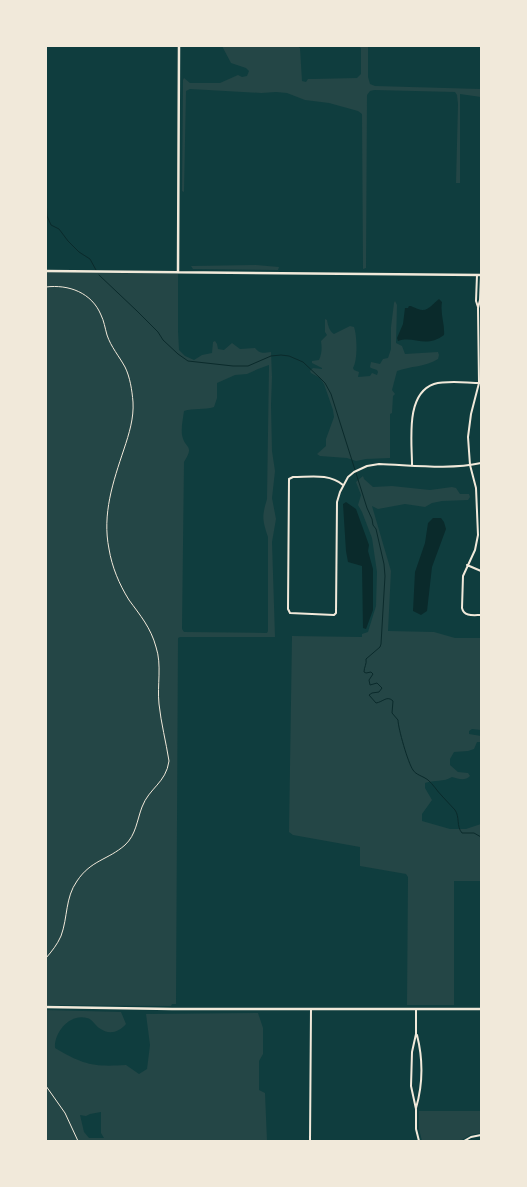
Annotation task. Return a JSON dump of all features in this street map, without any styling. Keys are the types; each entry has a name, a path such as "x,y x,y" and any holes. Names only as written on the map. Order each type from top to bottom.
{"street":[{"path":"178,272 179,46"},
{"path":"46,271 481,275 480,383 469,425 468,437 470,465 476,488 478,535 475,550 467,565 462,582 463,611 467,615 481,615"},
{"path":"477,275 476,301 480,308"},
{"path":"412,465 412,416 415,404 420,394 434,384 480,383"},
{"path":"343,486 333,479 320,476 293,477 289,479 288,609 290,613 334,615 336,613 336,502 348,477 354,472 367,466 379,464 470,465 481,463"},
{"path":"467,565 481,571"},
{"path":"46,1007 172,1009 481,1009"},
{"path":"310,1141 311,1009"},
{"path":"416,1009 416,1034 411,1065 412,1094 416,1109 416,1129 419,1141"},
{"path":"416,1034 421,1051 421,1085 416,1109"},
{"path":"464,1141 471,1137 481,1135"}],"path":[{"path":"46,287 64,287 74,290 82,293 93,302 101,315 112,347 125,368 132,389 133,410 130,429 108,501 108,548 117,577 123,590 147,624 156,647 158,657 159,703 169,761 168,770 165,776 142,806 131,838 118,851 100,860 86,870 73,886 67,902 61,935 55,948 46,958"},
{"path":"46,1086 65,1113 78,1141"}],"shaded area":[{"path":"222,46 297,46 300,48 302,81 306,82 308,79 357,78 361,74 361,48 358,46 368,46 368,77 370,84 375,86 481,89 481,97 460,94 460,183 456,183 458,104 457,95 455,92 370,91 367,95 366,268 363,269 362,114 358,111 329,103 305,100 287,93 190,89 186,91 184,192 182,191 184,78 190,83 220,83 238,75 242,77 247,76 249,71 246,68 231,63"},
{"path":"256,265 279,267 278,270 193,269 191,266"},
{"path":"46,272 178,274 179,350 185,356 194,360 202,355 212,353 213,342 215,341 218,349 224,350 232,343 240,349 255,348 262,353 271,352 272,451 275,471 272,498 276,519 272,542 275,637 178,638 176,1004 172,1004 171,1006 46,1005","holes":["269,365 267,499 263,518 268,537 267,633 184,632 182,629 184,462 189,452 182,435 184,411 214,407 217,398 217,383 235,375 247,374"]},
{"path":"439,299 442,302 444,335 431,341 398,341 397,338 403,324 405,308 410,306 425,310"},
{"path":"395,301 397,305 396,343 402,346 405,354 438,352 438,359 428,364 397,371 392,390 395,394 393,396 392,413 390,414 390,458 356,461 347,458 320,456 317,454 326,446 326,439 334,417 324,384 320,378 310,371 313,368 322,369 312,363 312,361 319,360 321,355 321,341 327,335 325,332 325,319 327,320 330,330 334,334 350,326 354,327 356,336 356,359 353,368 359,372 358,377 370,376 372,373 377,375 377,370 370,367 371,362 380,364 383,359 388,358 391,349 391,327"},
{"path":"363,476 364,479 373,487 392,486 430,490 452,487 456,488 460,494 469,494 470,497 468,500 442,501 432,503 425,507 405,504 378,509 372,506 391,571 388,631 434,632 455,638 481,638 481,730 472,729 469,731 469,734 481,736 481,742 477,742 474,749 454,752 450,759 450,765 458,772 468,773 470,776 464,779 452,777 446,780 425,783 425,788 432,800 422,814 422,821 450,829 466,829 481,824 481,881 454,881 454,1005 407,1005 408,877 406,874 360,866 360,847 293,835 289,832 292,636 362,637 362,634 368,632 376,606 377,572 372,538 358,505 361,495 356,482"},
{"path":"346,502 356,509 369,545 368,551 373,569 373,610 366,629 363,628 362,566 348,562 346,551 343,504"},
{"path":"433,518 441,518 446,529 432,567 427,611 421,615 413,611 415,572 425,543 428,523"},
{"path":"46,1010 121,1012 126,1024 117,1031 113,1032 106,1032 87,1018 75,1018 69,1021 60,1030 55,1042 55,1048 89,1064 105,1066 126,1065 139,1074 147,1069 150,1045 146,1014 258,1013 263,1028 263,1054 259,1061 259,1090 265,1093 267,1141 46,1141","holes":["101,1112 101,1133 104,1138 89,1138 84,1132 80,1115 86,1116"]},
{"path":"419,1111 481,1111 481,1133 470,1135 460,1141 422,1141 419,1129"}],"waterway":[{"path":"46,199 47,216 51,225 59,229 79,252 90,259 96,270"},
{"path":"99,275 158,332 163,340 188,361 233,366 248,366 271,356 289,356 303,362 325,383 331,394 367,508 376,529 384,564 385,576 381,644 380,647 366,659 364,672 371,672 373,674 369,680 370,685 377,683 382,688 379,692 369,695 376,703 387,699 391,699 393,701 392,713 398,720 404,745 413,770 430,782 455,810 462,833 474,833 481,837"}]}
